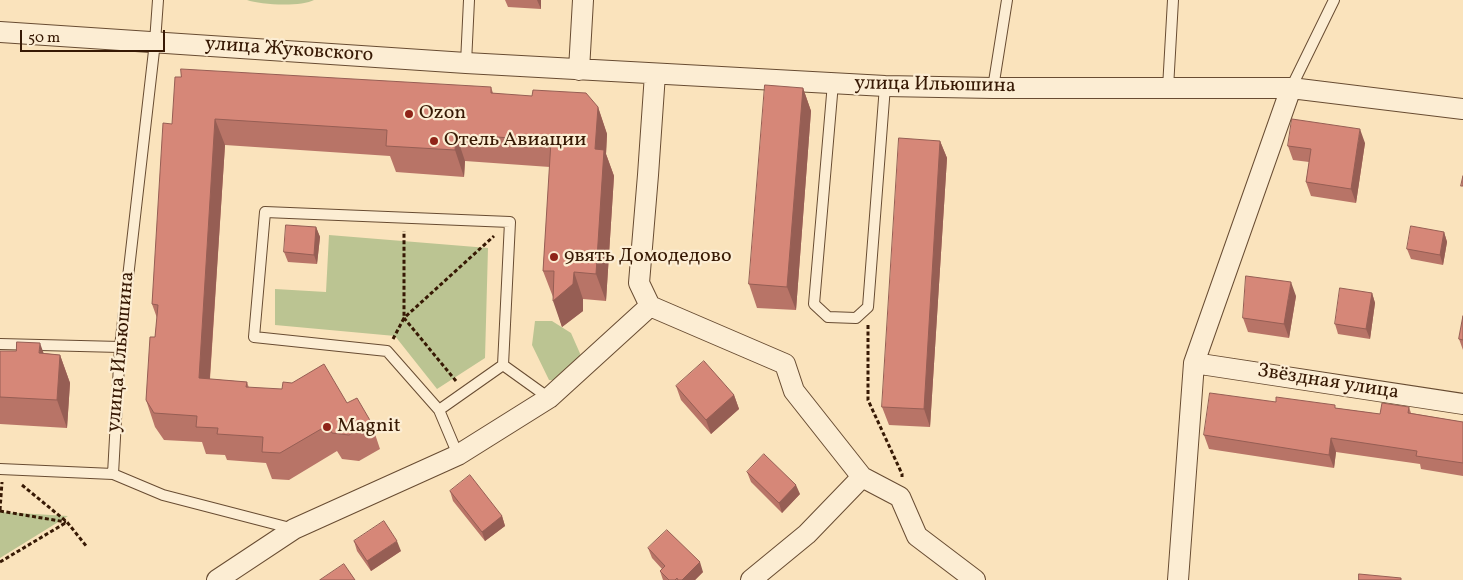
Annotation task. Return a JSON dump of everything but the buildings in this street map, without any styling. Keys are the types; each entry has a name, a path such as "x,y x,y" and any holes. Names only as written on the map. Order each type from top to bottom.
{"street":[{"path":"579,70 584,0"},
{"name":"улица Жуковского","path":"0,32 579,70"},
{"name":"улица Ильюшина","path":"579,70 885,86 1291,88 1463,109"},
{"path":"654,74 639,283 650,306 785,364 794,391 862,477 900,497 917,536 975,580"},
{"path":"1178,580 1194,362 1291,88"},
{"path":"217,580 294,529 458,455 549,398 650,306"},
{"name":"Звёздная улица","path":"1194,362 1463,404"},
{"path":"751,580 807,534 862,477"}],"lane":[{"name":"улица Ильюшина","path":"113,474 120,347 155,42 158,0"},
{"path":"466,63 469,0"},
{"path":"993,88 1007,0"},
{"path":"1168,88 1173,0"},
{"path":"1291,88 1334,0"},
{"path":"833,83 814,304 828,317 856,318 868,307 885,86"},
{"path":"458,455 439,410 387,351 254,337 265,212 510,222 503,365"},
{"path":"0,344 120,347"},
{"path":"439,410 503,365"},
{"path":"503,365 549,398"},
{"path":"1,469 113,474 163,495 294,529"}],"path":[{"path":"404,218 404,318 465,392"},
{"path":"387,351 404,318 510,222"},
{"path":"868,307 868,400 902,474 900,497"},
{"path":"1,469 0,510 66,522"},
{"path":"1,469 66,522 87,547"},
{"path":"0,562 66,522"}],"green space":[{"path":"247,0 314,0 300,4 281,4"},
{"path":"329,235 488,248 485,358 437,389 395,336 275,325 275,289 326,292"},
{"path":"535,321 552,321 571,333 582,358 560,381 549,380 532,345"},
{"path":"0,512 68,516 0,558"}],"place":[{"name":"Ozon","path":"409,114"},
{"name":"Отель Авиации","path":"434,141"},
{"name":"9вять Домодедово","path":"554,257"},
{"name":"Magnit","path":"327,427"}]}
